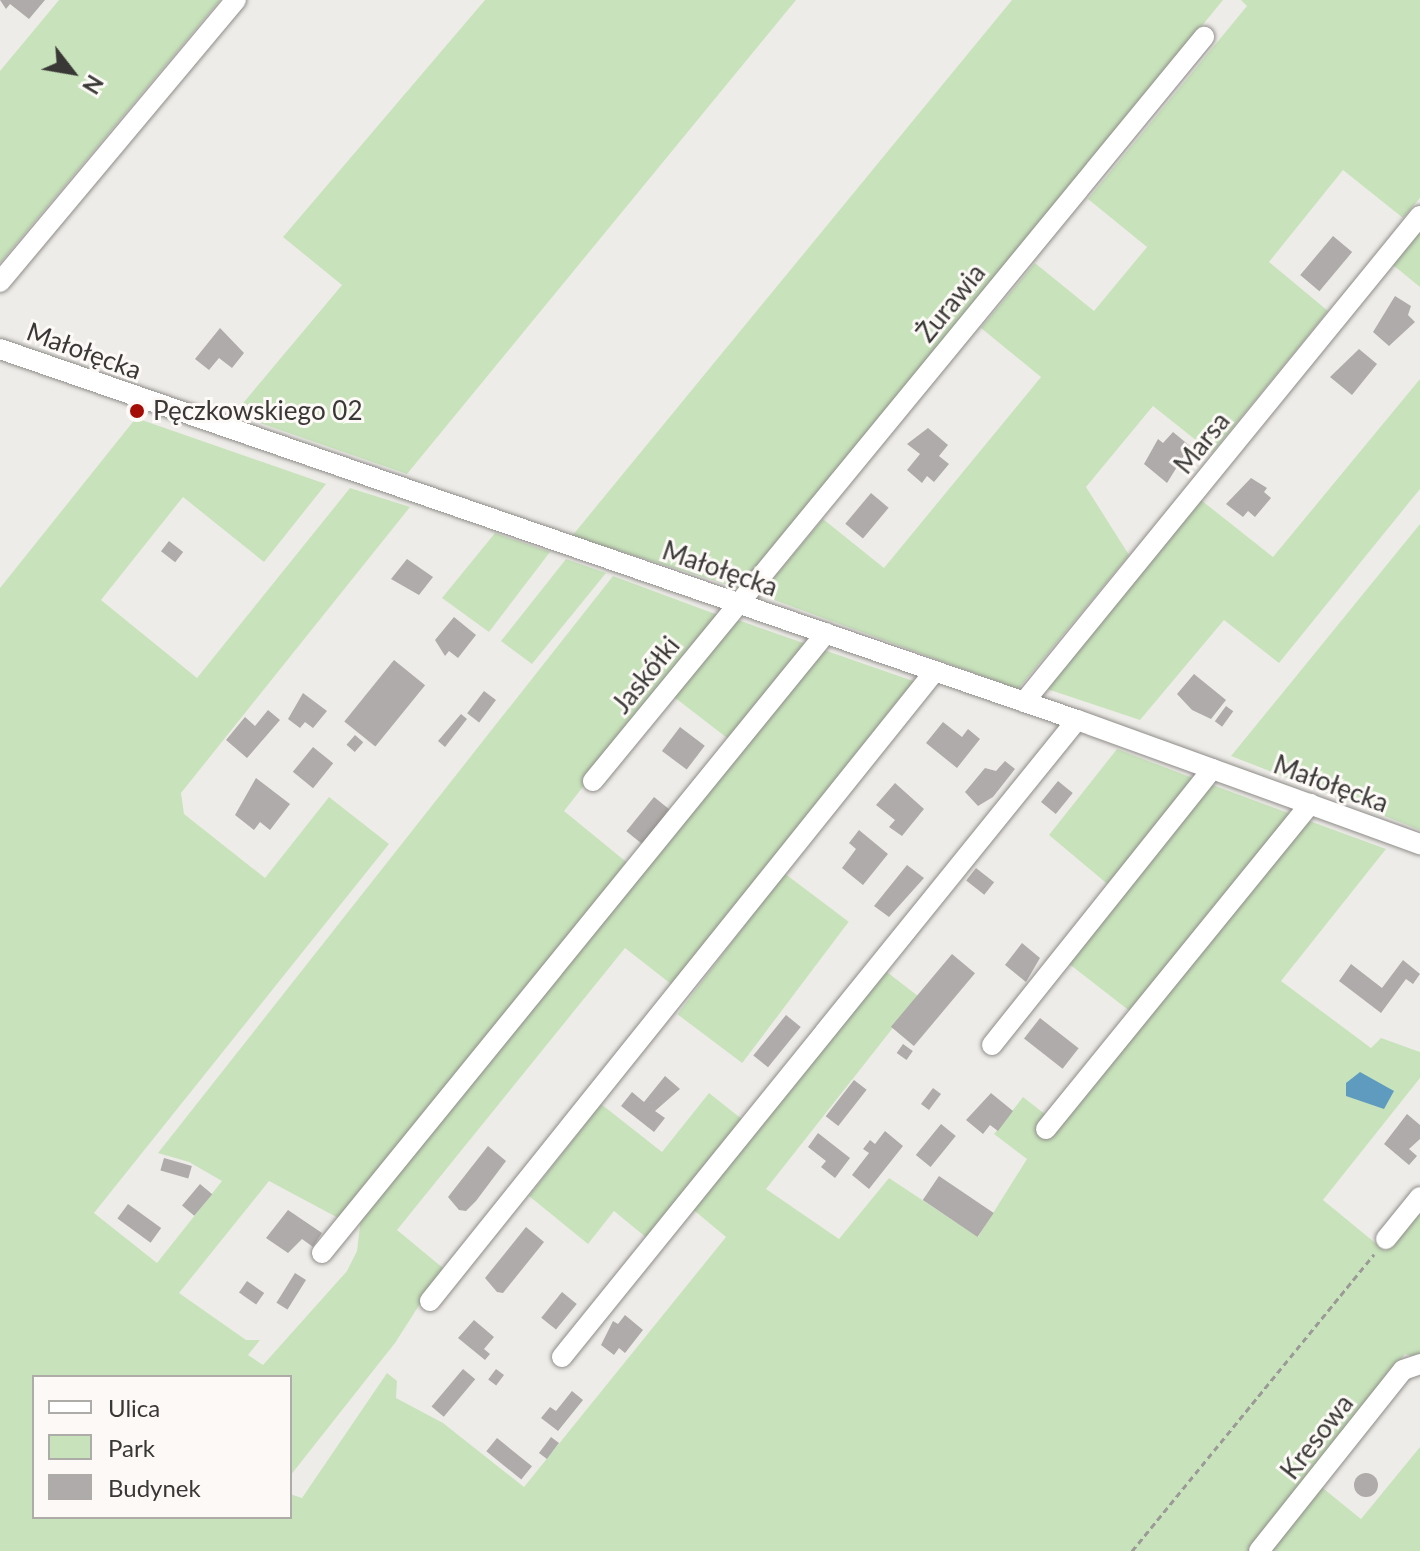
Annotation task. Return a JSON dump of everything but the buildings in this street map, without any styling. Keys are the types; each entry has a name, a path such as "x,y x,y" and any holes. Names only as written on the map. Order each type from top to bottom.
{"street":[{"path":"0,282 236,0"},
{"name":"Żurawia","path":"739,603 1204,37"},
{"name":"Marsa","path":"1024,702 1420,216"},
{"name":"Małołęcka","path":"0,349 1077,720 1420,844"},
{"name":"Jaskółki","path":"593,781 739,603"},
{"path":"322,1253 826,633"},
{"path":"430,1301 935,671"},
{"path":"562,1357 1077,720"},
{"path":"992,1045 1212,769"},
{"path":"1046,1129 1310,804"},
{"path":"1386,1239 1420,1197"},
{"name":"Kresowa","path":"1259,1551 1403,1370 1420,1364"}],"path":[{"path":"1132,1551 1386,1239"}],"green space":[{"path":"59,0 220,0 0,263 0,71"},
{"path":"485,0 796,0 407,474 234,414 342,285 283,237"},
{"path":"1012,0 1223,0 741,589 572,536"},
{"path":"1241,0 1420,0 1420,198 1403,218 1343,170 1269,262 1328,311 1212,453 1153,406 1086,487 1129,555 1018,689 774,600 770,582 823,519 884,568 1041,377 981,328 1035,263 1094,311 1147,247 1088,199 1247,6"},
{"path":"1420,231 1420,287 1393,265"},
{"path":"1420,379 1420,489 1279,663 1224,620 1140,720 1047,689 1201,500 1273,557"},
{"path":"136,418 326,484 264,562 183,497 101,600 197,678 350,488 410,507 181,793 184,814 265,878 329,797 389,844 94,1213 157,1263 222,1181 189,1162 158,1153 613,576 718,615 564,811 630,865 342,1220 269,1181 179,1293 246,1340 260,1340 248,1355 263,1365 347,1271 357,1251 361,1217 821,649 916,682 671,984 625,948 397,1230 443,1268 395,1343 292,1473 292,1375 32,1375 32,1519 292,1519 292,1495 302,1498 387,1373 397,1381 396,1398 443,1423 524,1487 726,1237 690,1207 883,969 918,996 766,1189 839,1239 889,1178 978,1237 1027,1159 994,1134 1023,1097 1046,1115 1036,1128 1045,1137 1304,819 1386,849 1281,981 1371,1048 1381,1038 1420,1052 1420,1078 1323,1200 1385,1251 1420,1208 1420,1359 1405,1354 1253,1551 0,1551 0,588"},
{"path":"1420,524 1420,830 1231,756"},
{"path":"495,533 550,552 489,632 442,598"},
{"path":"566,559 606,573 532,664 501,641"},
{"path":"735,619 809,645 731,741 674,697"},
{"path":"1117,749 1198,780 1111,887 1049,835"},
{"path":"1210,784 1291,814 1131,1012 1064,960"},
{"path":"784,873 849,922 742,1063 677,1014"},
{"path":"709,1093 743,1120 648,1239 614,1211 588,1244 529,1196 601,1104 662,1152"},
{"path":"1420,1447 1420,1551 1267,1551 1319,1485 1361,1519"}],"water":[{"path":"1360,1072 1394,1091 1384,1109 1346,1096 1346,1083"}],"place":[{"name":"Pęczkowskiego 02","path":"137,411"}]}
